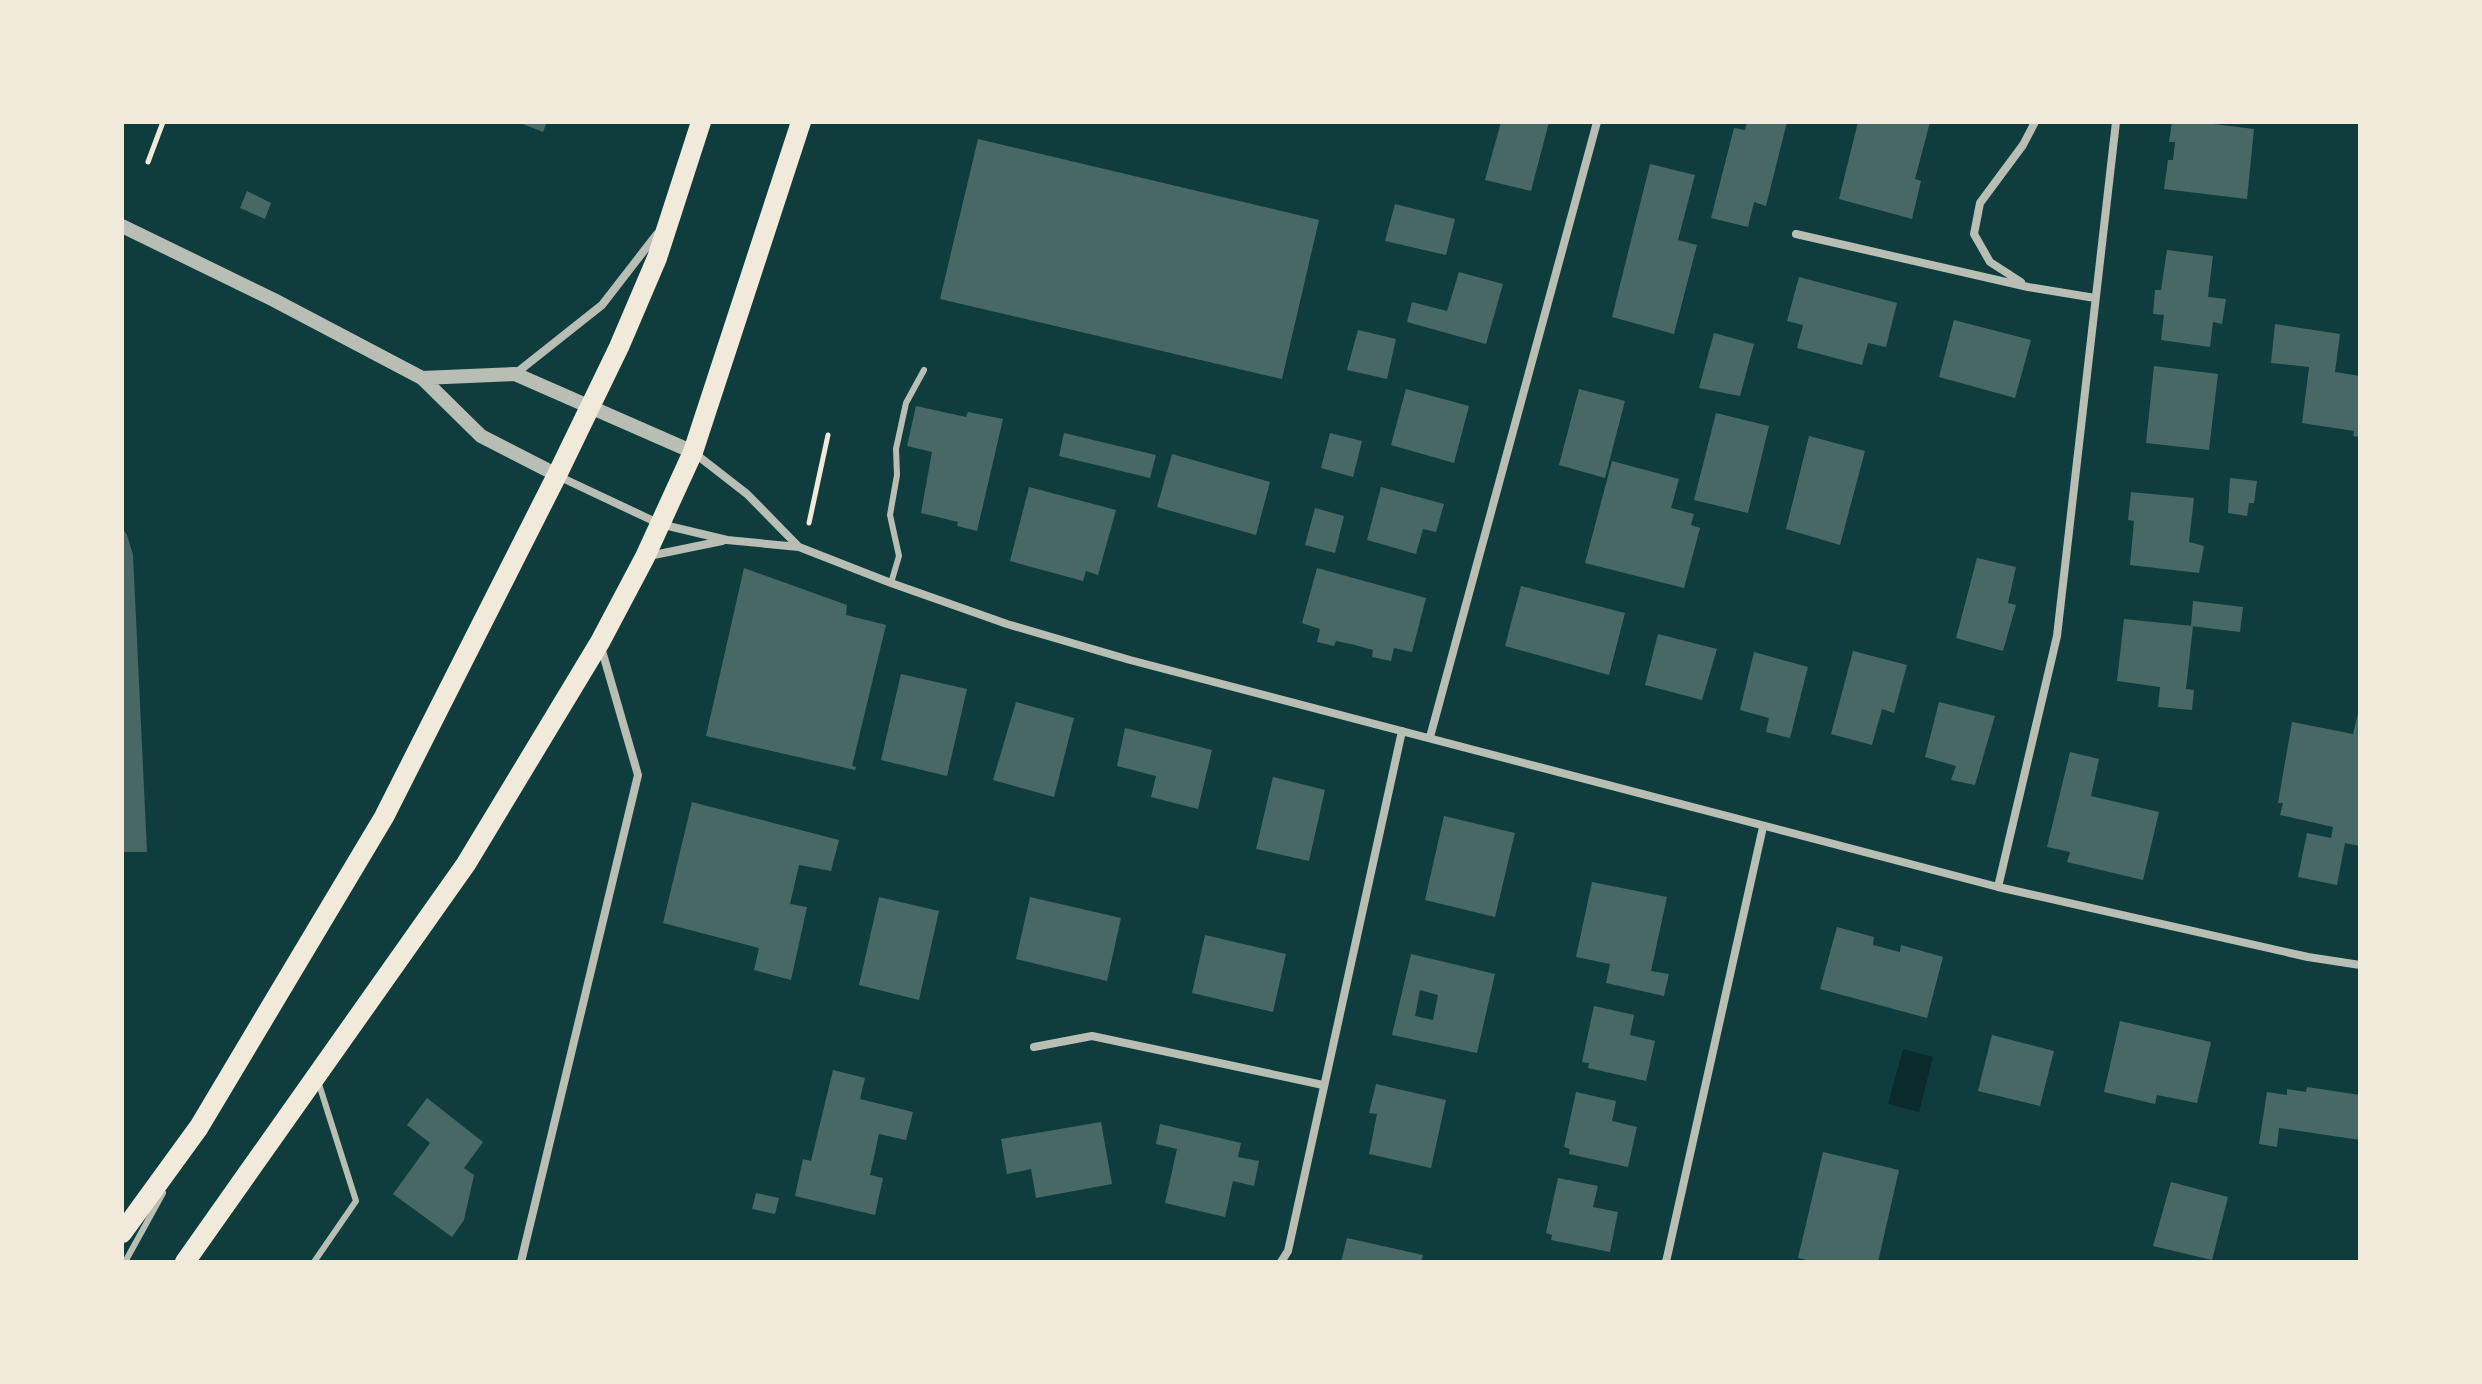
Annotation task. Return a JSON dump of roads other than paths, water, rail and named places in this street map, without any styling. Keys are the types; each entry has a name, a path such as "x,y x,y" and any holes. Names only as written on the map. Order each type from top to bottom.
{"main road":[{"path":"122,1233 199,1127 384,817 591,407 657,258 701,122"},
{"path":"185,1262 466,864 600,642 645,557 693,452 801,122"}],"street":[{"path":"1430,737 1597,122"},
{"path":"2028,287 1990,262 1974,234 1980,203 2023,145 2035,122"},
{"path":"1998,887 2057,636 2116,122"},
{"path":"515,374 602,305 670,218"},
{"path":"122,226 422,378 481,436 660,524 727,540 799,547 1007,624 1130,660 1763,827 1998,887 2308,957 2360,965"},
{"path":"1796,234 2028,287 2095,298"},
{"path":"422,378 515,374 693,452 747,494 799,547"},
{"path":"645,557 727,540"},
{"path":"521,1262 638,775 600,642"},
{"path":"1281,1262 1288,1251 1402,731"},
{"path":"1666,1262 1763,827"},
{"path":"1034,1047 1092,1036 1323,1085"}],"lane":[{"path":"891,583 899,556 890,515 897,475 896,449 906,403 924,370"},
{"path":"314,1262 356,1201 316,1074"},
{"path":"125,1262 199,1127"}],"water":[{"path":"1903,1049 1933,1057 1919,1112 1888,1104"}]}
